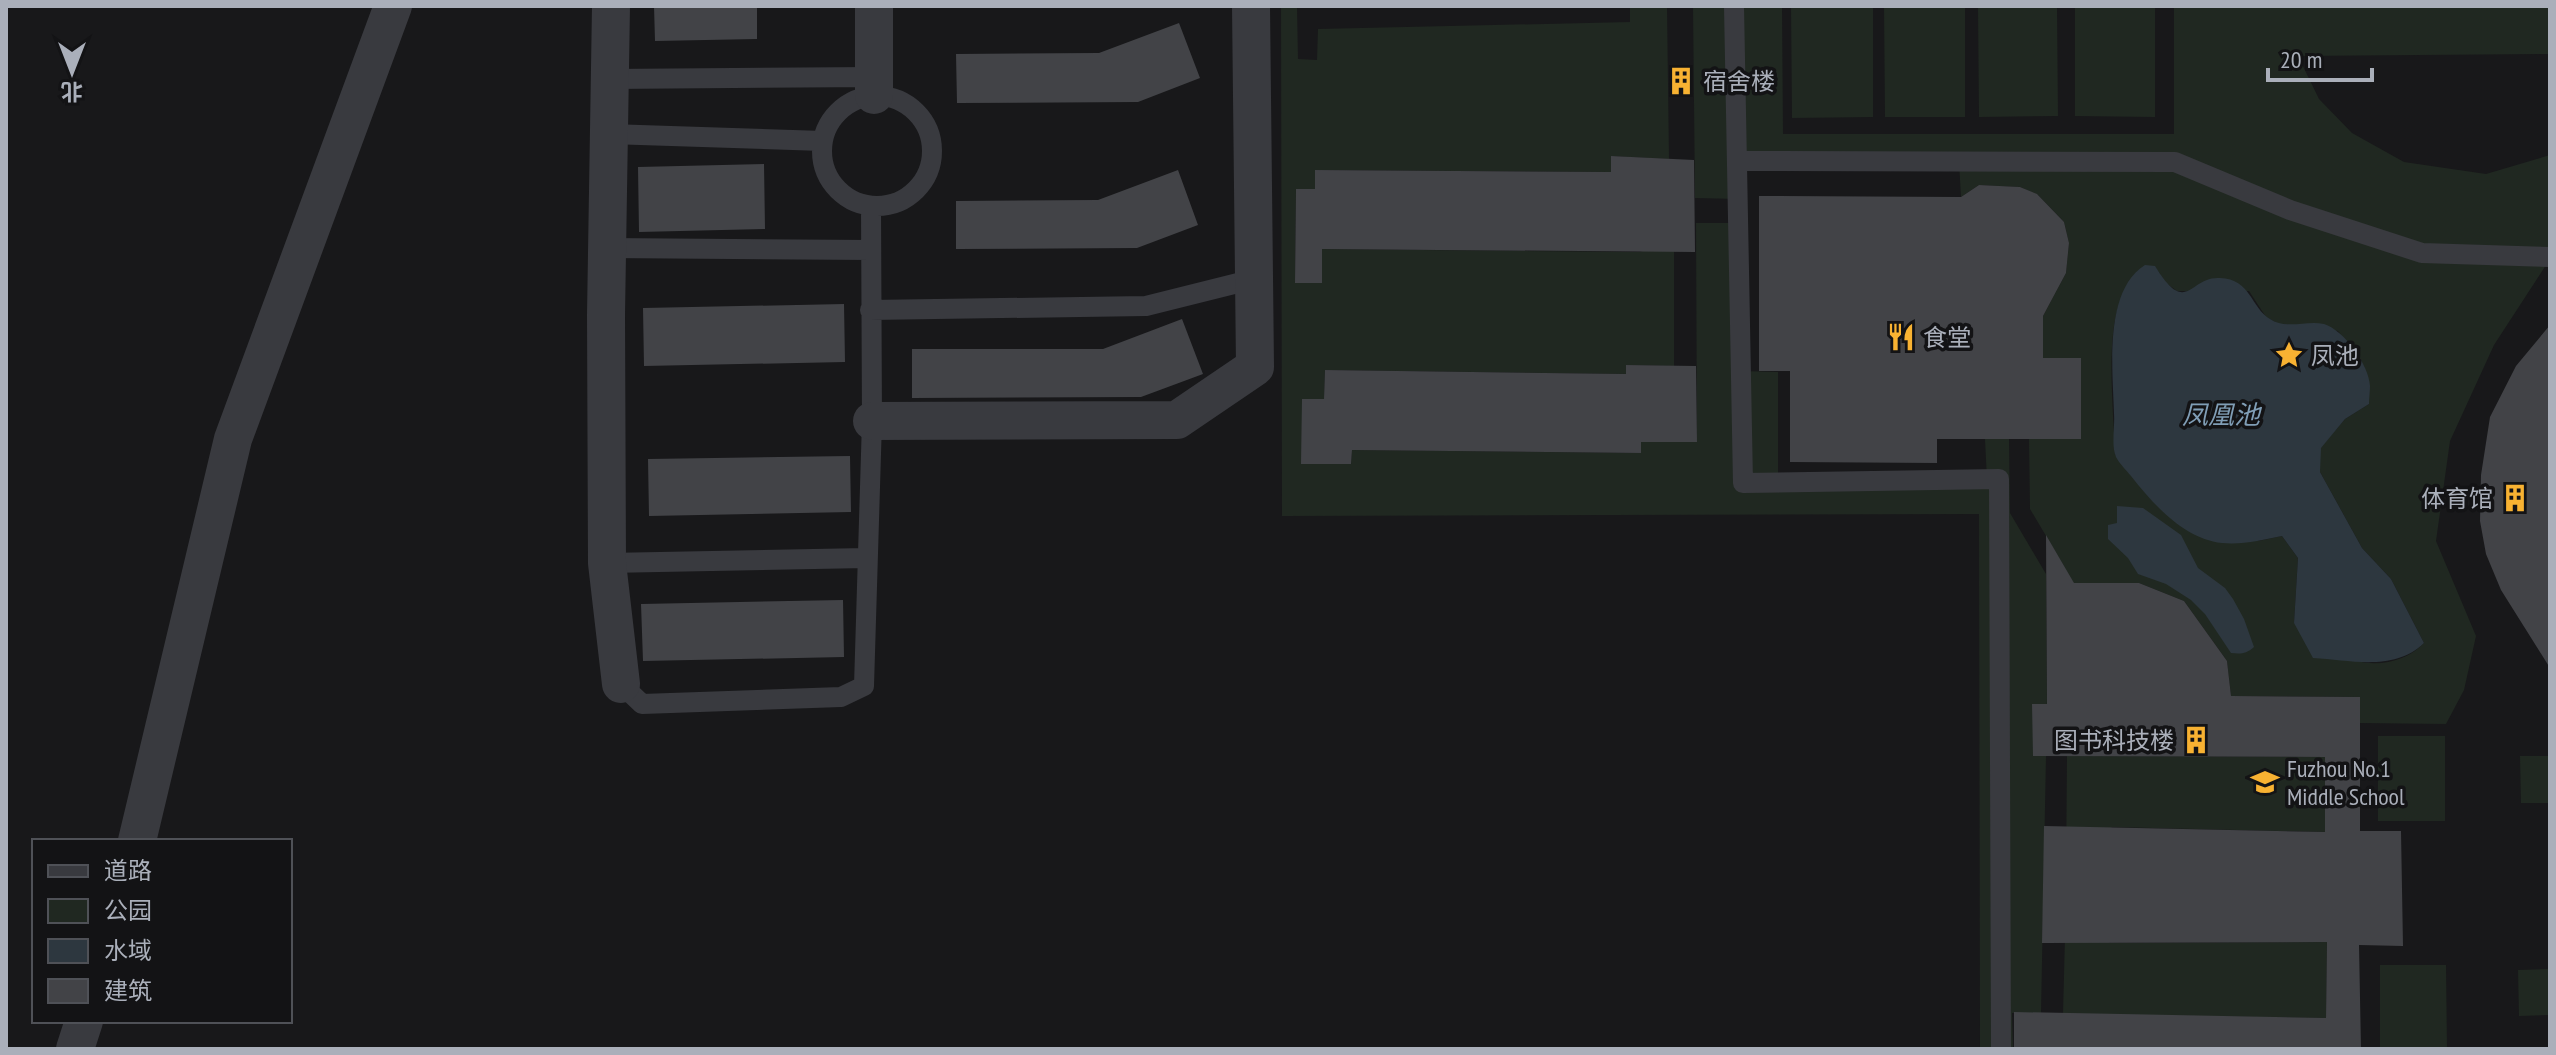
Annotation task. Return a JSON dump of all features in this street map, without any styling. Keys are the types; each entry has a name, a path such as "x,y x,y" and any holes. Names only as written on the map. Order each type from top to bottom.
{"street":[{"path":"137,839 233,439 393,6"},
{"path":"611,6 607,563 621,684"},
{"path":"874,6 874,86"},
{"path":"872,421 1177,420 1255,367 1251,6"},
{"path":"75,1049 83,1023"}],"lane":[{"path":"1734,6 1743,483 1999,479 2001,1049"},
{"path":"610,79 874,86 919,116 928,131 932,147 924,179 914,191 902,200 871,206 853,201 833,184 822,159 823,141 829,124 841,110 874,86"},
{"path":"609,134 823,141"},
{"path":"1737,161 2175,162 2290,210 2422,253 2550,257"},
{"path":"621,684 642,704 841,697 864,686 872,421 871,206"},
{"path":"607,248 871,250"},
{"path":"870,310 1146,306 1254,279"},
{"path":"607,563 866,558"}],"green space":[{"path":"1281,6 1297,6 1298,59 1317,60 1318,29 1630,22 1630,6 1667,6 1669,159 1611,156 1611,172 1315,170 1315,189 1296,190 1295,282 1322,283 1322,249 1640,252 1674,238 1674,366 1626,365 1626,374 1325,370 1324,399 1302,400 1302,464 1351,464 1352,450 1641,453 1641,442 1697,442 1696,223 1738,223 1741,371 1778,372 1778,483 1987,479 1985,439 2009,439 2010,513 2046,574 2047,704 2033,756 2046,756 2041,1013 2012,1013 2013,1049 1980,1049 1979,514 1282,516"},
{"path":"1693,6 1782,6 1783,134 2174,134 2174,6 2550,6 2550,54 2298,56 2319,99 2352,133 2404,162 2486,174 2550,155 2550,259 2494,345 2450,441 2436,541 2476,636 2464,690 2446,724 2359,723 2359,697 2231,696 2227,661 2184,601 2139,583 2096,583 2096,704 2065,568 2030,509 2029,439 2081,439 2043,358 2043,316 2066,273 2069,243 2064,222 2038,195 2020,187 1979,185 1961,197 1959,162 1738,161 1738,199 1695,198","holes":["2155,267 2166,283 2177,291 2249,291 2266,317 2279,324 2338,331 2364,366 2369,404 2345,419 2320,448 2320,472 2362,548 2391,579 2424,643 2417,649 2392,661 2373,663 2354,660 2331,648 2294,623 2298,558 2282,536 2258,541 2115,455 2112,346 2119,304 2128,286"]},
{"path":"1791,6 1873,6 1873,117 1792,118"},
{"path":"1884,6 1965,6 1965,117 1885,117"},
{"path":"1978,6 2057,6 2058,116 1979,117"},
{"path":"2075,6 2155,6 2155,117 2075,116"},
{"path":"2378,736 2445,736 2445,821 2378,821"},
{"path":"2067,756 2325,757 2325,832 2112,827 2066,873"},
{"path":"2520,756 2550,756 2550,803 2521,803"},
{"path":"2066,897 2110,943 2327,942 2326,1018 2063,1014"},
{"path":"2380,965 2446,965 2447,1049 2380,1049"},
{"path":"2550,969 2550,1015 2519,1016 2518,970"}],"water":[{"name":"凤凰池","path":"2145,265 2155,266 2174,290 2181,292 2210,279 2220,278 2238,283 2270,319 2283,324 2324,324 2339,333 2354,349 2369,378 2369,404 2345,419 2321,448 2320,472 2362,548 2391,579 2424,643 2412,652 2399,658 2372,662 2313,658 2294,623 2298,558 2282,536 2252,542 2222,543 2195,535 2159,508 2119,462 2113,442 2113,334 2122,293 2132,277"},
{"path":"2117,506 2143,508 2181,535 2198,568 2225,588 2233,599 2254,647 2243,653 2231,653 2205,614 2191,600 2166,584 2138,574 2128,558 2108,539 2108,525 2117,523"}],"building":[{"path":"654,6 757,6 757,39 655,41"},
{"path":"1179,23 1200,78 1138,102 957,103 956,54 1099,53"},
{"name":"宿舍楼","path":"1611,156 1694,160 1695,252 1322,249 1322,283 1295,283 1296,189 1315,189 1315,170 1611,172"},
{"path":"764,164 765,229 639,232 638,167"},
{"path":"1178,170 1198,225 1137,248 956,249 956,201 1098,200"},
{"name":"食堂","path":"1979,185 2020,187 2037,194 2064,222 2069,243 2066,273 2043,316 2043,358 2081,358 2081,439 1937,439 1937,463 1790,462 1790,371 1759,371 1759,196 1961,197"},
{"path":"844,304 845,362 644,366 643,308"},
{"path":"1182,319 1203,374 1141,397 912,398 912,349 1103,349"},
{"name":"体育馆","path":"2550,325 2550,668 2501,590 2486,554 2480,521 2481,475 2490,417 2516,366"},
{"path":"1626,365 1696,366 1697,442 1641,442 1641,453 1352,450 1351,464 1301,464 1302,399 1324,399 1325,370 1626,374"},
{"path":"850,456 851,512 649,516 648,459"},
{"name":"图书科技楼","path":"2046,535 2074,583 2139,583 2184,601 2227,661 2231,696 2360,697 2360,831 2401,831 2403,946 2359,945 2361,1049 2014,1049 2014,1012 2326,1018 2327,942 2042,943 2044,826 2325,832 2325,757 2033,756 2032,704 2047,704"},
{"path":"843,600 844,657 643,661 641,604"}],"place":[{"name":"宿舍楼","path":"1681,81"},
{"name":"食堂","path":"1901,337"},
{"name":"凤池","path":"2289,355"},
{"name":"体育馆","path":"2515,498"},
{"name":"图书科技楼","path":"2196,740"},
{"name":"Fuzhou No.1 Middle School","path":"2265,782"}]}
